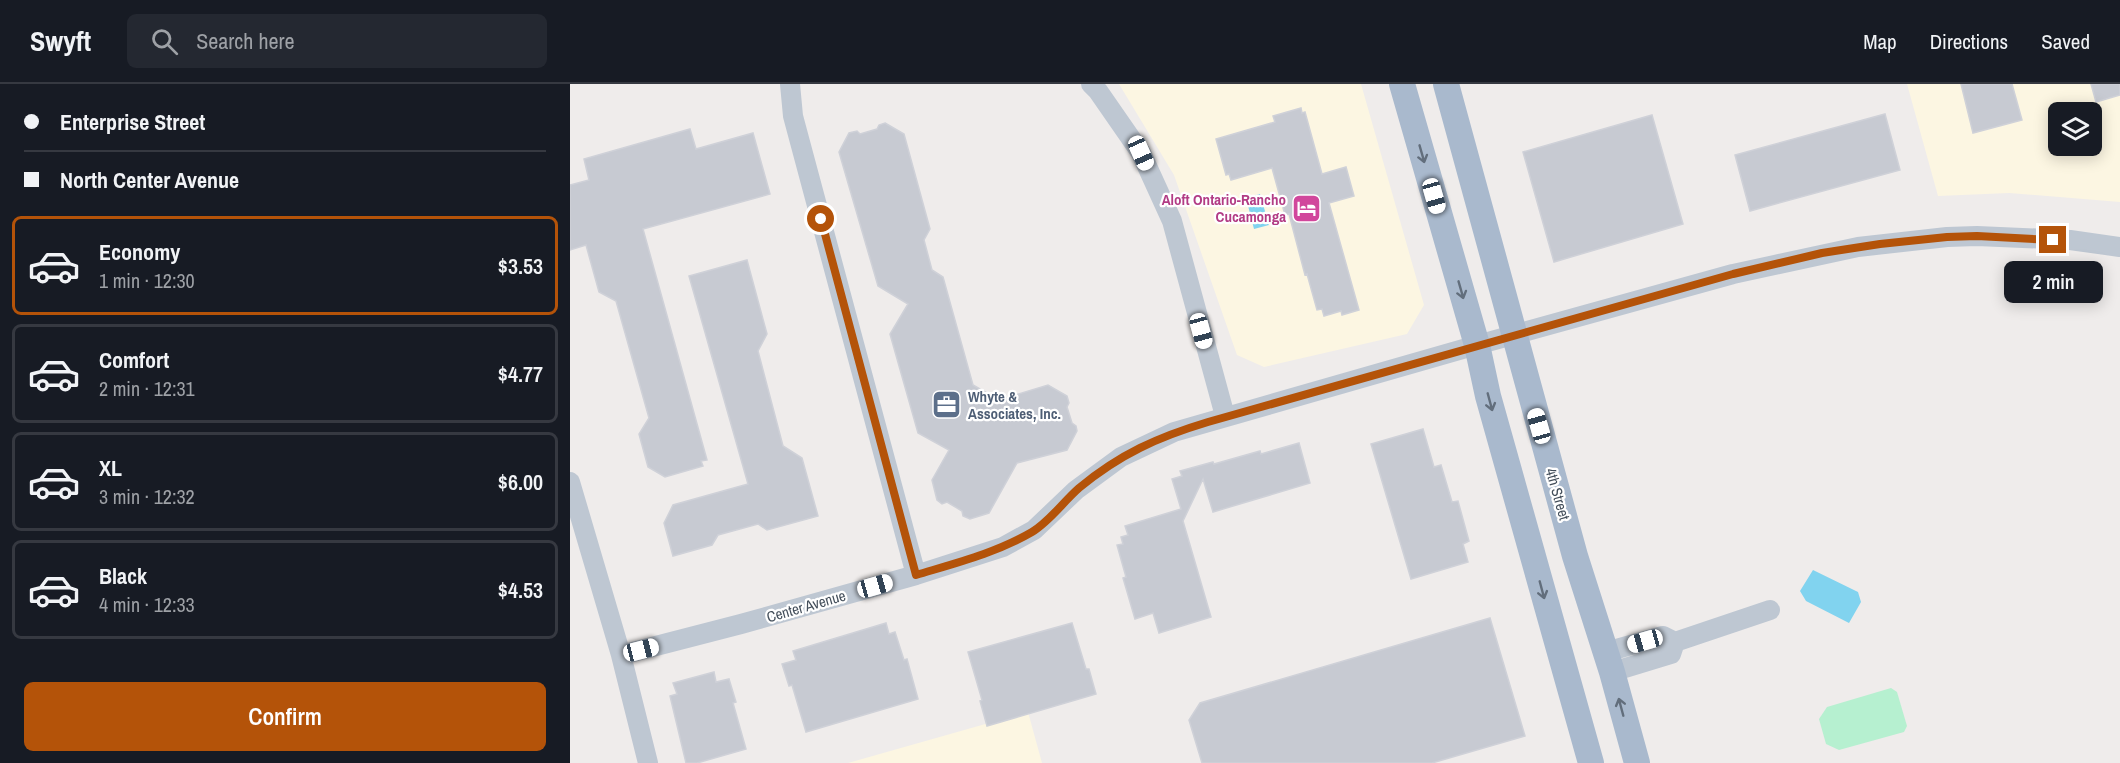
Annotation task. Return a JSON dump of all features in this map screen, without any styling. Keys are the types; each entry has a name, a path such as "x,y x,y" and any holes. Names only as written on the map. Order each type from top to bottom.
{"main road":[{"path":"1402,84 1477,345 1491,407 1591,763"},
{"name":"4th Street","path":"1446,84 1572,546 1609,662 1637,763"}],"street":[{"path":"790,84 793,116 916,575"},
{"path":"1091,84 1141,153 1172,221 1225,417"},
{"name":"Center Avenue","path":"621,655 916,575 1003,547 1034,530 1076,490 1121,457 1174,432 1733,274 1858,247 1903,241 1977,236 2070,240 2120,247"},
{"path":"570,482 621,655 648,763"},
{"path":"1609,662 1671,654 1675,642 1770,610"}],"shaded area":[{"path":"1119,84 1361,84 1424,305 1407,334 1264,367 1237,355 1174,175"},
{"path":"1907,84 2120,84 2120,202 2009,193 1938,196"},
{"path":"1028,712 1042,763 848,763"}],"green space":[{"path":"1891,688 1897,692 1907,726 1904,732 1839,750 1826,744 1819,719 1827,707"}],"water":[{"path":"1260,194 1269,225 1254,229 1246,198"},
{"path":"1813,570 1858,592 1861,602 1849,623 1806,601 1800,591"}],"building":[{"path":"1961,84 2012,84 2022,120 1973,133"},
{"path":"2091,84 2120,84 2120,95 2096,102"},
{"name":"Aloft Ontario-Rancho Cucamonga","path":"1301,108 1302,113 1305,112 1322,174 1346,167 1354,196 1329,203 1359,310 1342,315 1341,311 1324,316 1322,309 1317,310 1289,214 1285,215 1272,168 1231,180 1229,174 1226,175 1216,139 1275,122 1273,116"},
{"path":"1885,114 1900,170 1750,211 1735,155"},
{"path":"1652,115 1683,224 1554,262 1523,152"},
{"path":"885,123 904,134 930,229 924,240 932,270 943,277 973,385 999,400 1048,385 1067,396 1069,403 1067,407 1072,423 1076,426 1077,431 1067,450 1017,463 989,513 970,519 947,502 942,504 937,500 932,480 949,450 918,433 890,334 908,304 878,286 839,152 849,133 857,131 860,134 877,129 879,125"},
{"path":"690,129 696,149 753,133 770,194 643,229 707,460 701,461 703,466 665,477 648,467 639,434 649,418 616,301 599,292 586,245 570,250 570,185 589,180 584,159"},
{"path":"747,260 767,334 758,351 783,446 802,458 818,516 767,530 758,524 718,535 712,545 673,556 664,523 673,505 748,484 689,276"},
{"path":"1423,429 1434,467 1441,465 1452,502 1458,501 1469,541 1463,544 1468,562 1411,579 1371,444"},
{"path":"1299,443 1310,483 1213,512 1203,479 1183,521 1211,617 1159,633 1153,613 1135,619 1123,578 1126,577 1117,545 1123,544 1121,537 1128,535 1125,526 1181,509 1172,479 1182,476 1180,471 1260,451 1261,454"},
{"path":"1490,618 1525,736 1432,763 1202,763 1189,720 1200,703"},
{"path":"886,623 889,634 895,632 904,660 907,659 918,699 806,732 792,685 789,686 782,664 796,660 793,651"},
{"path":"1072,623 1096,694 987,726 968,652"},
{"path":"714,672 716,682 729,679 746,749 697,763 686,763 670,696 677,694 673,683"}],"place":[{"name":"Aloft Ontario-Rancho Cucamonga","path":"1307,208"},
{"name":"Whyte & Associates, Inc.","path":"947,405"}],"route":[{"path":"821,219 916,575 1003,547 1034,530 1076,490 1098,473 1121,457 1174,432 1733,274 1822,253 1947,237 1977,236 2053,240"}]}
